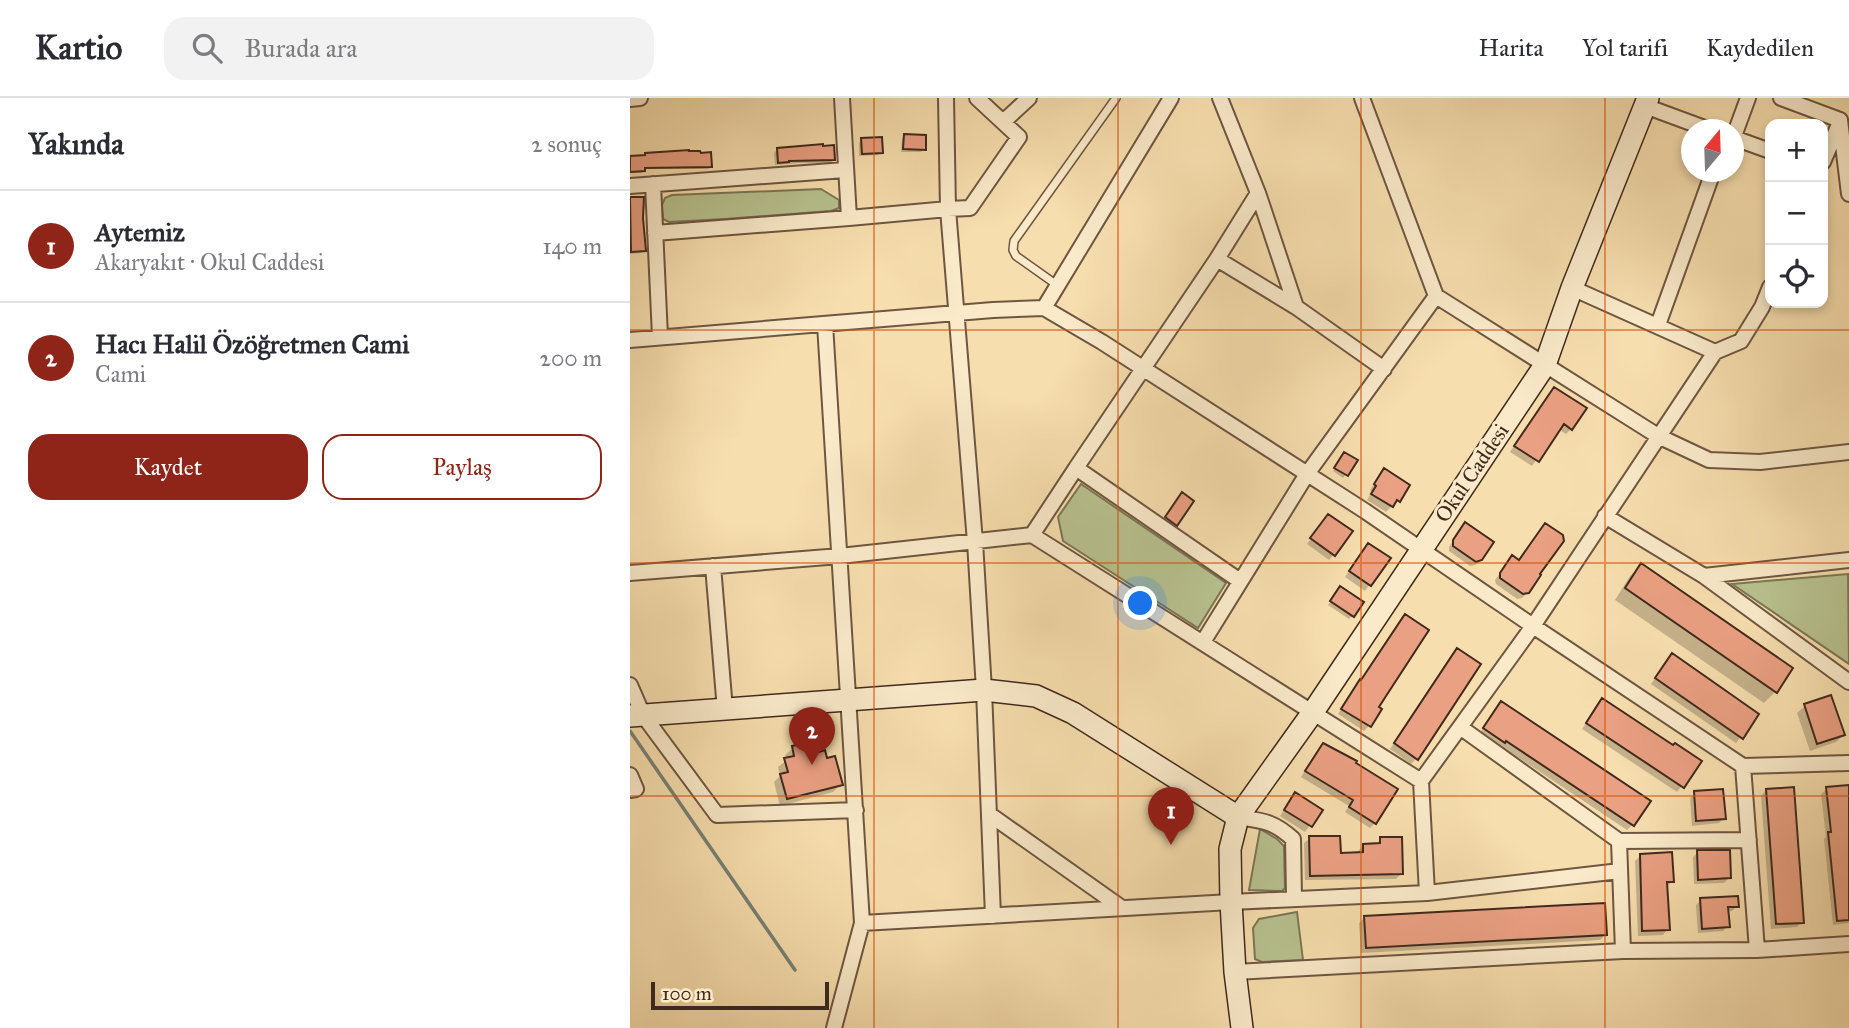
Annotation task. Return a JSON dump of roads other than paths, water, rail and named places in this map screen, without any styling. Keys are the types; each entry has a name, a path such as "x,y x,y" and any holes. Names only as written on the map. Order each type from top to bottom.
{"street":[{"path":"630,99 640,98"},
{"path":"842,98 849,218"},
{"path":"946,98 948,209 975,542 993,916"},
{"path":"655,233 970,208 1019,137 976,98"},
{"path":"1003,122 1029,98"},
{"path":"1044,308 1171,98"},
{"path":"1220,98 1258,193 1296,307"},
{"path":"1362,98 1436,296 1658,436 1709,460 1760,462 1849,452"},
{"path":"1740,119 1748,98"},
{"path":"1781,98 1845,118"},
{"path":"1647,102 1685,119"},
{"name":"Okul Caddesi","path":"1238,817 1313,712 1545,365 1572,288 1647,102"},
{"path":"1828,152 1845,118"},
{"path":"1845,118 1849,194"},
{"path":"1744,141 1765,150"},
{"path":"630,186 845,170"},
{"path":"1658,325 1709,182"},
{"path":"653,184 660,337"},
{"path":"1032,535 1217,259 1258,193"},
{"path":"1217,259 1296,307 1384,369"},
{"path":"1572,288 1715,352"},
{"path":"1203,642 1307,474 1436,296"},
{"path":"1427,893 1421,781 1533,626 1715,352 1741,341 1765,299"},
{"path":"630,340 1044,308 1144,368 1307,474 1743,766 1849,762"},
{"path":"825,324 862,923 834,1028"},
{"path":"1076,468 1240,581"},
{"path":"1605,516 1704,576 1849,682"},
{"path":"630,573 840,556 1032,535 1421,781"},
{"path":"1704,576 1849,560"},
{"path":"713,566 725,710"},
{"path":"630,685 635,716 717,815 856,810"},
{"path":"635,716 984,690 1036,696 1073,713 1238,817 1271,823 1282,829 1293,839 1293,899"},
{"path":"1460,727 1619,841 1749,840"},
{"path":"1743,766 1757,950"},
{"path":"630,775 636,789 630,790"},
{"path":"989,814 1122,908"},
{"path":"1238,817 1230,849 1231,902 1235,972 1242,1028"},
{"path":"1619,841 1623,951"},
{"path":"862,923 1427,893 1619,871"},
{"path":"1235,972 1623,951 1757,950 1849,944"}],"lane":[{"path":"1058,286 1016,256 1013,250 1014,241 1116,98"}],"waterway":[{"path":"630,731 795,970"}],"place":[{"name":"Hacı Halil Özöğretmen Cami","path":"812,765"},
{"name":"Aytemiz","path":"1171,845"}]}
